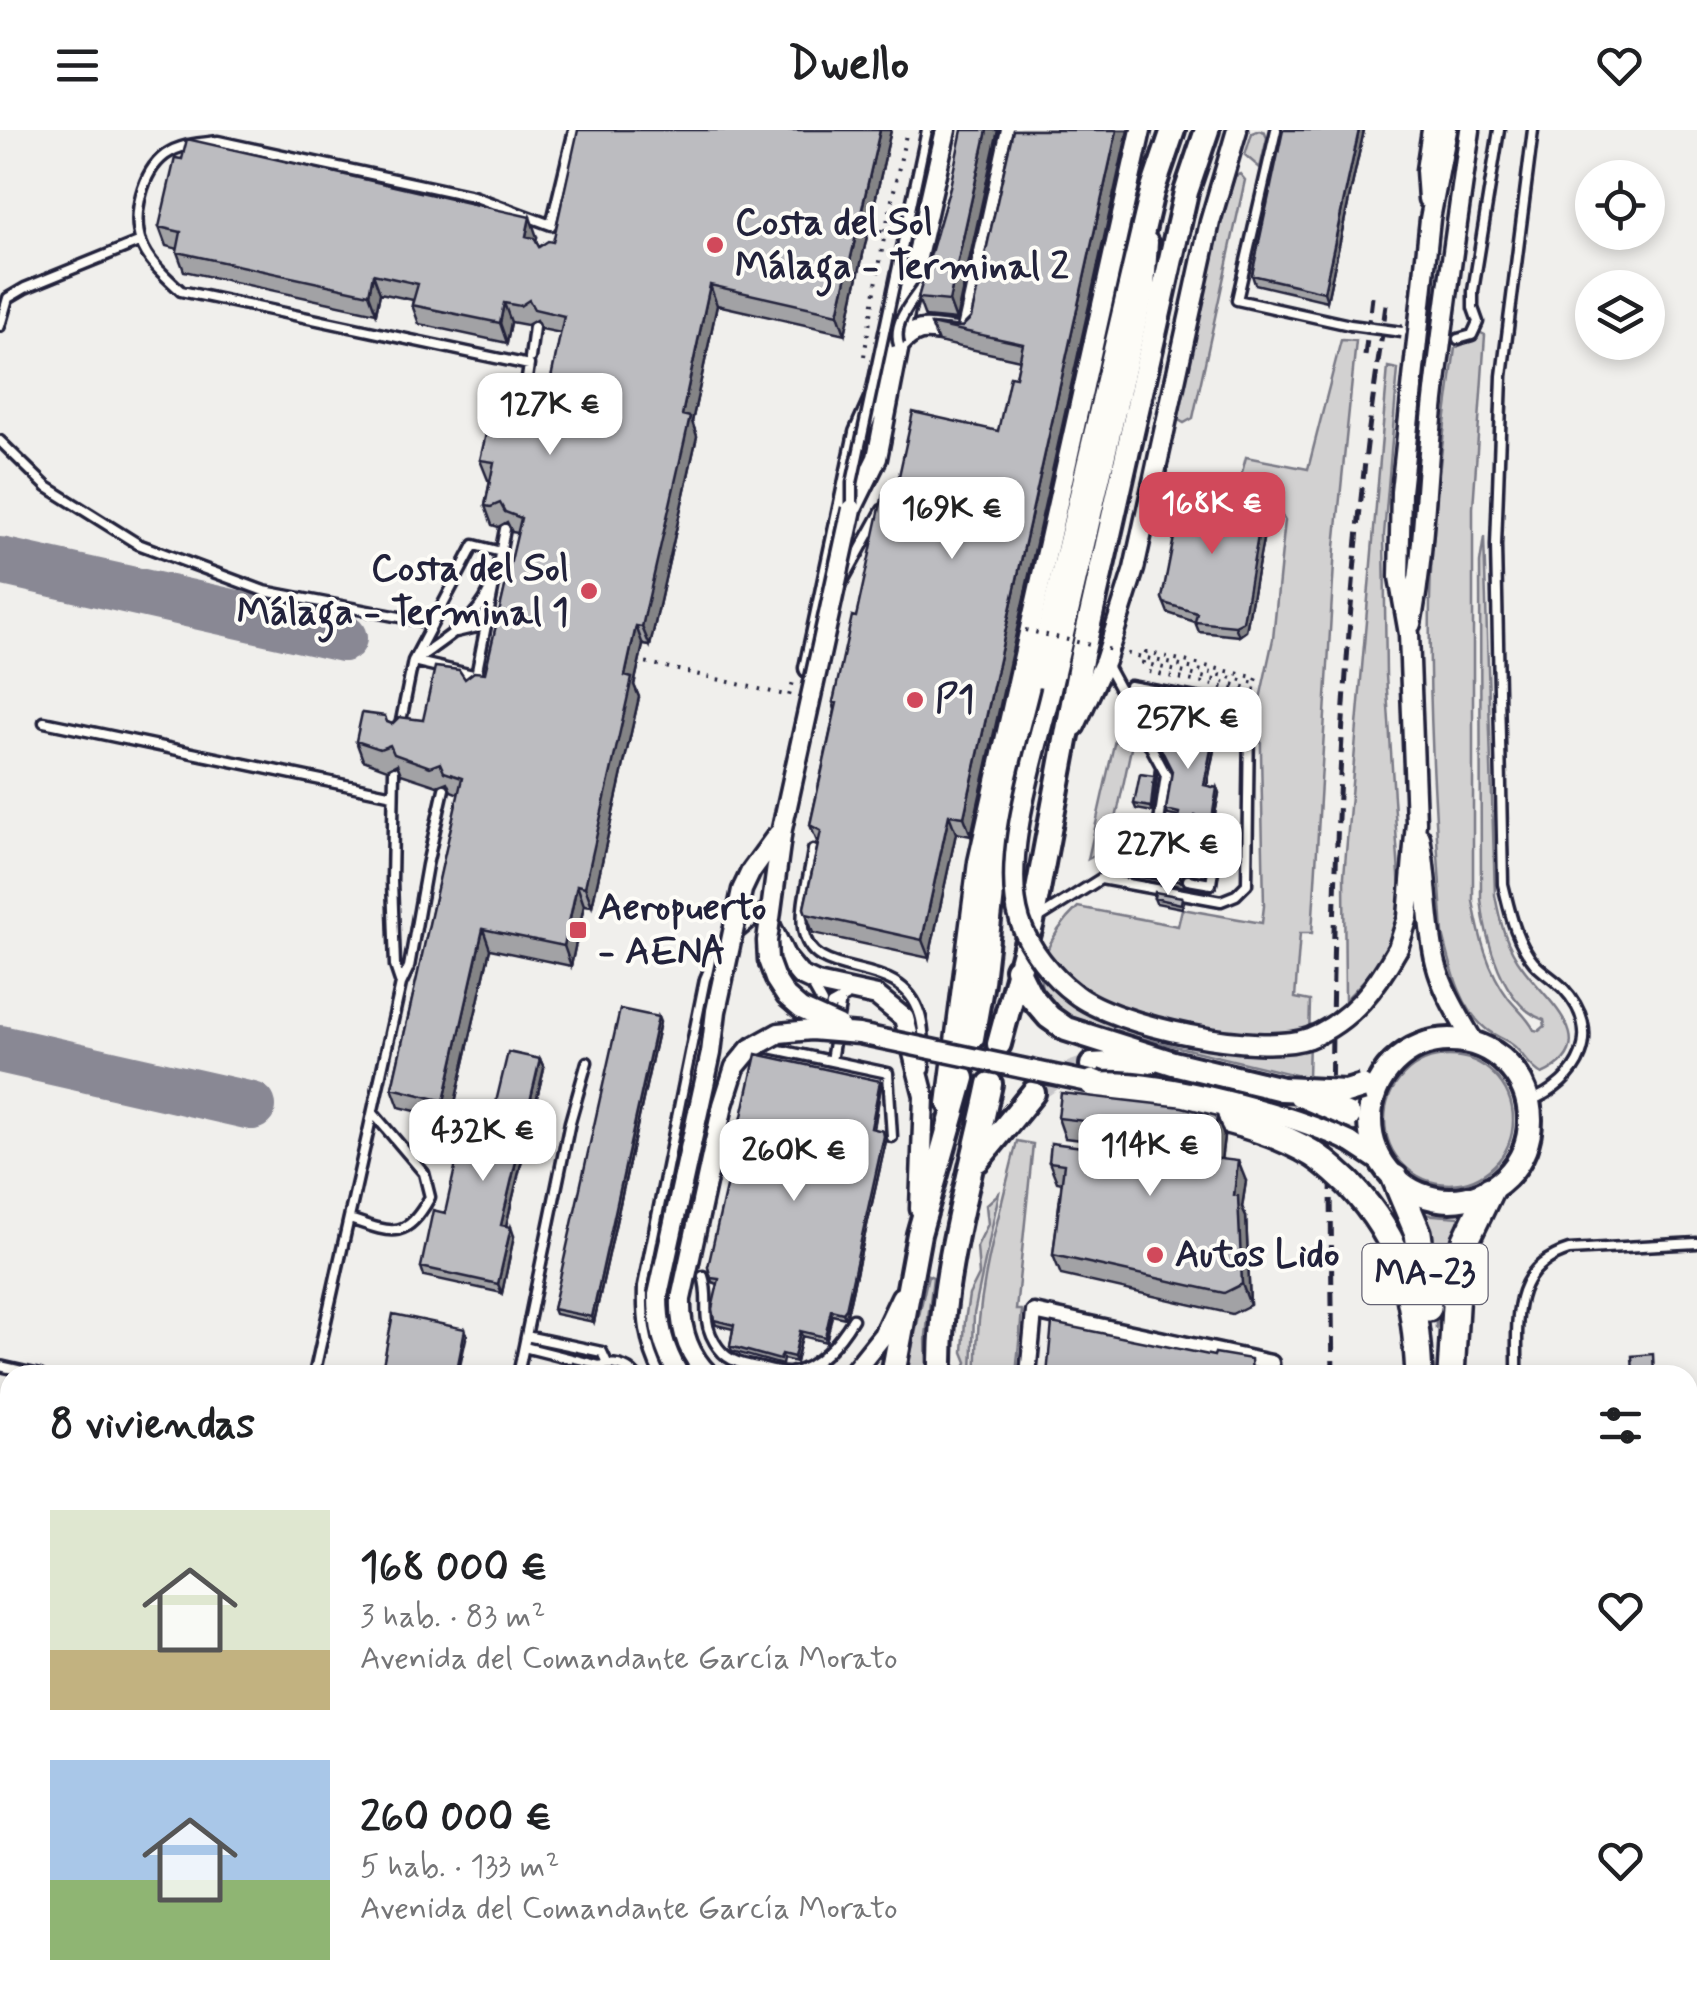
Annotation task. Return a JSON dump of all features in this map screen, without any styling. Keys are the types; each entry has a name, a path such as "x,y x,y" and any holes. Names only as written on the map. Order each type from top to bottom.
{"highway":[{"path":"1092,1074 1120,1094 1257,1127 1318,1156 1380,1220 1408,1280 1416,1320 1418,1365"},
{"name":"MA-23","path":"1388,1171 1418,1233 1424,1264 1428,1365"},
{"name":"MA-23","path":"1452,1365 1457,1272 1466,1240 1490,1190"}],"main road":[{"path":"972,1038 996,858 1152,192 1173,130"},
{"path":"999,1044 1016,969 1032,922 1082,655 1186,192 1207,130"},
{"path":"1016,969 1030,995 1066,1029 1172,1062 1282,1089 1370,1127"},
{"path":"1282,1089 1346,1092 1370,1085 1409,1050 1452,1039 1474,1043 1498,1056 1518,1076 1528,1102 1530,1127 1524,1152 1510,1174 1490,1190 1466,1199 1440,1200 1416,1193 1388,1171 1370,1127 1370,1085"},
{"path":"1092,1074 1172,1062"},
{"path":"895,1365 919,1234 963,1078"},
{"path":"941,1365 940,1329 946,1284 990,1084"},
{"path":"972,1167 1033,1094"}],"street":[{"path":"919,1234 924,1096 904,1018 877,996 848,996 806,978 786,958 764,912 820,606 859,432 896,350 946,130"},
{"path":"858,1034 802,1010 774,979 766,941 782,830 852,509 877,458 900,345 919,329 966,334 1011,130"},
{"path":"936,1176 978,862 1141,130"},
{"path":"1066,745 1104,660 1134,569 1210,222 1237,130"},
{"path":"1430,220 1426,170 1432,130"},
{"path":"1152,192 1145,287 1013,856 1015,894 1020,923 1038,954 1076,995 1104,1011 1246,1044 1285,1044 1309,1038 1351,1014 1380,980 1398,948 1408,918 1416,822 1409,634 1399,577 1401,492 1430,220 1448,130"},
{"path":"1409,634 1420,576 1439,351 1470,130"},
{"path":"1416,822 1426,867 1429,929 1437,968 1474,1043"},
{"path":"673,1365 658,1326 658,1294 712,1053 716,1011 742,890 751,871 782,830"},
{"path":"698,1365 681,1322 681,1299 723,1105 736,1067 750,1048 779,1033 811,1030 858,1034 1199,1096 1308,1124 1350,1142 1388,1171"},
{"path":"859,1365 884,1335 909,1278"},
{"path":"1029,1365 1034,1312 1255,1365"}],"lane":[{"path":"550,242 574,130"},
{"path":"852,509 852,483 927,130"},
{"path":"1276,130 1237,300 1338,323 1402,332"},
{"path":"1458,339 1472,335 1478,322 1473,291 1499,130"},
{"path":"1528,1102 1564,1084 1578,1063 1585,1036 1578,1011 1564,989 1533,962 1514,930 1503,884 1496,546 1502,376 1534,130"},
{"path":"520,428 530,365 182,290 156,266 140,240 140,201 147,176 165,155 191,143 218,141 472,196 551,225"},
{"path":"0,326 8,298 140,240"},
{"path":"900,345 896,336 900,320 927,280"},
{"path":"530,358 534,327"},
{"path":"0,441 47,487 138,544 264,591 420,621"},
{"path":"832,601 889,498"},
{"path":"473,690 505,529"},
{"path":"400,736 413,661 474,546 501,552"},
{"path":"413,661 454,632 484,602 496,577"},
{"path":"454,632 486,626"},
{"path":"1032,922 1120,866 1158,829 1166,775 1104,660"},
{"path":"413,661 476,676"},
{"path":"1101,878 1221,902 1236,896 1248,884 1249,718 1234,705 1130,686"},
{"path":"44,722 393,795"},
{"path":"394,771 395,966 401,984"},
{"path":"316,1365 401,984 409,967 444,789"},
{"path":"813,850 803,927 810,949 827,962 884,975 906,990 920,1014 926,1070 924,1096"},
{"path":"1138,850 1214,864 1211,884 1188,880"},
{"path":"1120,866 1161,874"},
{"path":"656,1365 642,1318 642,1286 704,980 717,951 764,912"},
{"path":"806,978 822,1003 810,1056"},
{"path":"820,1058 830,1005 848,996"},
{"path":"830,1061 848,996"},
{"path":"750,1058 765,1047 888,1073 892,1137"},
{"path":"520,1365 570,1122 587,1062"},
{"path":"350,1220 390,1233 415,1224 430,1197 424,1173 374,1113"},
{"path":"1518,1365 1518,1303 1528,1278 1540,1265 1569,1250 1697,1242"},
{"path":"703,1276 708,1291 708,1328 724,1357 746,1365"},
{"path":"808,1365 830,1350 854,1319"},
{"path":"526,1336 602,1352 607,1364"},
{"path":"524,1347 595,1365"},
{"path":"603,1365 613,1365"}],"path":[{"path":"863,362 907,130"},
{"path":"870,228 885,232"},
{"path":"1025,630 1255,682 1256,678 1146,652 1143,663 1258,690 1256,694 1148,672"},
{"path":"626,658 789,696"}],"shaded area":[{"path":"1259,130 1267,138 1260,168 1245,155 1252,133"},
{"path":"1240,174 1245,180 1193,418 1184,423 1177,419 1220,224 1235,176"},
{"path":"1479,332 1485,335 1473,508 1473,901 1481,939 1495,976 1509,999 1539,1031 1545,1026 1544,1020 1517,1001 1499,969 1481,899 1480,563 1484,537 1495,895 1512,951 1556,1008 1570,1036 1570,1050 1561,1062 1542,1074 1514,1046 1486,1029 1469,1009 1457,985 1443,934 1431,724 1431,567 1455,348"},
{"path":"1341,340 1356,341 1335,547 1312,933 1300,933 1295,998 1310,1001 1308,1078 1082,1024 1057,1009 1045,995 1041,968 1052,941 1078,907 1178,926 1182,909 1262,923 1260,699 1273,639 1285,520 1261,498 1237,492 1246,457 1308,469"},
{"path":"1388,367 1398,369 1384,535 1386,675 1400,891 1384,952 1345,1000 1344,876"},
{"path":"1121,713 1133,739 1110,847 1088,859"},
{"path":"1449,1056 1473,1061 1494,1075 1508,1096 1513,1120 1508,1144 1494,1165 1473,1179 1449,1184 1425,1179 1404,1165 1390,1144 1385,1120 1390,1096 1404,1075 1425,1061"},
{"path":"1017,1141 1033,1144 1016,1310 1022,1310 1017,1365 977,1365 979,1316"},
{"path":"999,1193 974,1314 972,1365 966,1365 965,1321 969,1295 979,1275 977,1246 988,1224 986,1205"},
{"path":"1421,1214 1460,1217 1444,1264 1436,1329 1433,1263"},
{"path":"928,1275 933,1277 927,1365 908,1365"}],"building":[{"name":"Costa del Sol Málaga - Terminal 1","path":"578,130 880,130 838,314 710,285 682,415 690,417 642,627 636,626 625,676 632,678 585,887 577,885 564,946 483,929 444,1101 392,1088 462,778 444,772 440,763 430,767 394,754 390,745 380,749 356,741 362,713 385,716 392,724 399,717 423,720 435,667 459,670 465,679 474,672 485,673 521,518 505,512 500,503 485,506 494,462 480,460 492,407 506,408 513,416 520,410 544,412 564,316 534,309 529,300 520,306 504,303 500,323 412,305 418,284 373,274 369,294 177,252 181,232 159,227 175,158 182,159 187,139 530,217 526,236 534,238 539,247 553,242"},
{"path":"962,130 987,130 949,301 918,298 950,187"},
{"name":"P1","path":"1013,130 1117,130 964,817 949,815 922,940 806,914 804,908 821,831 810,825 852,616 856,617 883,494 895,495 904,486 899,476 913,412 998,431 1010,376 1016,377 1023,344 931,324 962,327 971,318"},
{"path":"1283,130 1359,130 1324,292 1252,275"},
{"path":"1184,487 1248,500 1250,516 1261,519 1243,622 1235,626 1195,622 1197,613 1164,603 1162,598"},
{"path":"1165,714 1216,724 1204,785 1217,788 1212,819 1195,816 1188,847 1172,845 1179,813 1166,810 1172,771 1159,745"},
{"path":"1155,769 1151,807 1134,804 1140,774 1154,776"},
{"path":"1169,859 1185,862 1179,875 1183,882 1158,877 1166,873"},
{"path":"1155,892 1182,897 1181,904 1154,898"},
{"path":"620,1009 658,1017 592,1317 553,1309"},
{"path":"508,1052 540,1059 501,1225 511,1227 498,1284 421,1267 433,1210 445,1213 466,1118 491,1123"},
{"path":"756,1054 880,1081 871,1128 883,1131 884,1136 846,1309 843,1313 831,1310 825,1337 800,1331 794,1357 782,1354 780,1360 730,1346 734,1325 714,1320 712,1309 719,1279 711,1278 708,1267"},
{"path":"1061,1093 1182,1107 1217,1116 1212,1158 1238,1161 1234,1195 1238,1196 1242,1284 1224,1293 1053,1255 1064,1164 1049,1162 1051,1143 1177,1159 1180,1132 1058,1118"},
{"path":"393,1314 465,1329 458,1365 383,1365"},
{"path":"1052,1323 1214,1356 1215,1353 1251,1359 1251,1365 1048,1365"},
{"path":"1653,1354 1654,1365 1632,1365 1632,1356"}],"taxiway":[{"path":"0,561 343,638"},
{"path":"0,1049 252,1106"}],"tunnel":[{"path":"1033,1093 1053,1079 1092,1065"}],"railway":[{"path":"1365,356 1372,297"},
{"path":"1333,1365 1332,1032 1339,804 1354,576 1387,297"}],"place":[{"name":"Costa del Sol Málaga - Terminal 2","path":"715,245"},
{"name":"Costa del Sol Málaga - Terminal 1","path":"589,591"},
{"name":"P1","path":"915,700"},
{"name":"Aeropuerto - AENA","path":"578,930"},
{"name":"Autos Lido","path":"1155,1255"}]}
